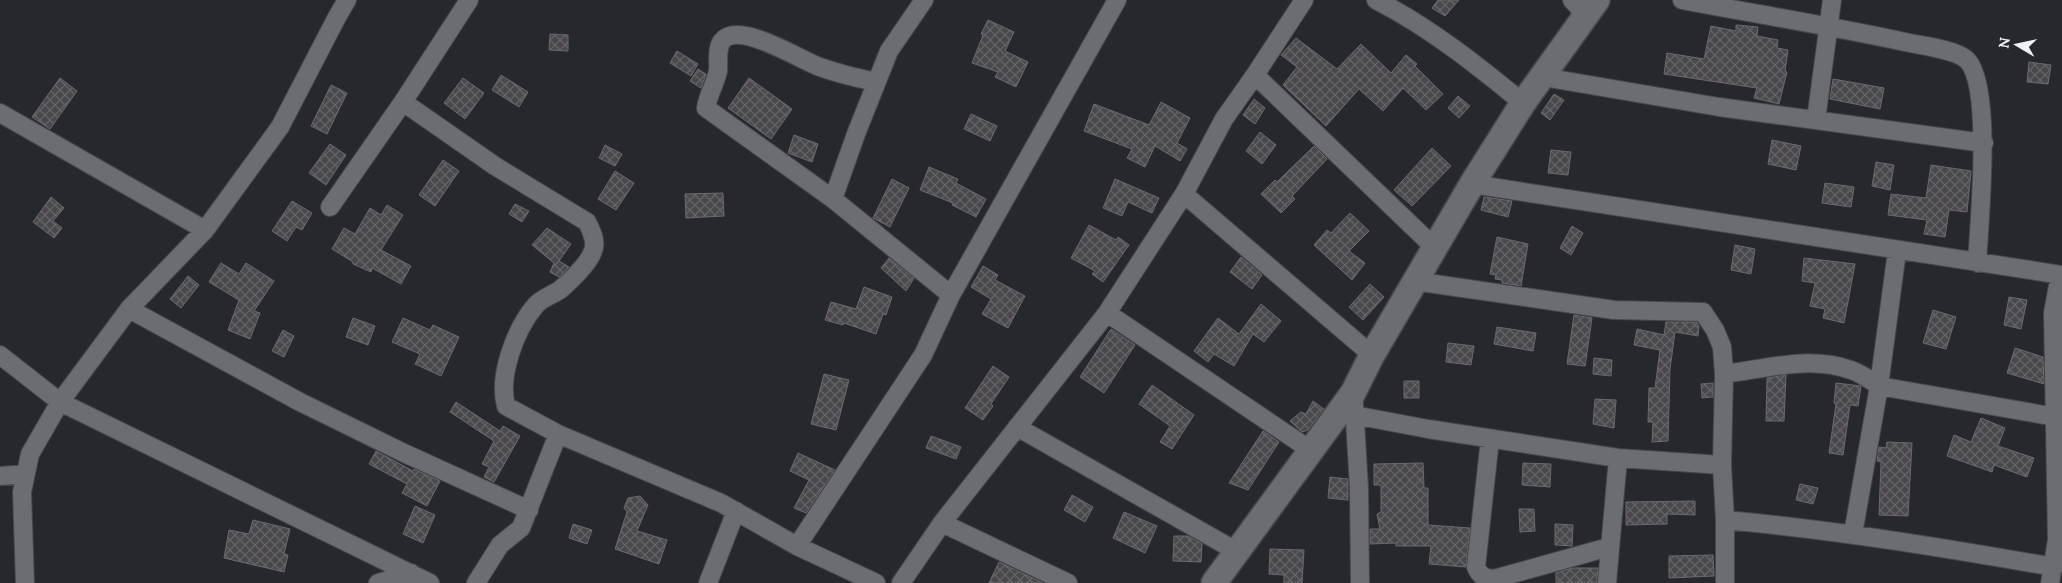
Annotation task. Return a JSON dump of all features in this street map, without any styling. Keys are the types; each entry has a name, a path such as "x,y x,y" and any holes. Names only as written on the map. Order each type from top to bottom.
{"street":[{"path":"25,583 22,492 30,454 60,402 128,309 205,230 280,127 347,0"},
{"path":"330,207 403,102 469,0"},
{"path":"833,199 889,51 924,0"},
{"path":"797,546 922,355 951,295 1117,0"},
{"path":"901,583 942,523 1107,313 1184,194 1224,119 1256,75 1304,0"},
{"path":"1376,0 1409,17 1494,79 1523,103"},
{"path":"1682,0 1950,52 1967,60 1977,81 1984,143 1977,262"},
{"path":"1816,120 1832,0"},
{"path":"1214,583 1312,451 1354,404 1372,355 1434,247 1523,103 1543,77 1585,5"},
{"path":"876,82 840,74 770,44 743,35 730,35 722,41 719,47 718,70 706,108 833,199 951,295"},
{"path":"1256,75 1434,247"},
{"path":"1543,77 1719,107 1984,143"},
{"path":"403,102 495,166 586,222 593,233 593,251 576,275 560,289 536,304 521,325 505,379 503,394 506,406 558,434 721,503 797,546 876,583"},
{"path":"0,113 205,230"},
{"path":"1472,184 2061,275 2054,313 2057,540 2052,575 1853,534 1725,520"},
{"path":"1184,194 1372,355"},
{"path":"1853,534 1878,386 1897,251"},
{"path":"1414,282 1614,310 1703,312 1715,330 1722,347 1724,374 1722,465 1725,520 1724,583"},
{"path":"128,309 300,402 404,453 529,510"},
{"path":"1107,313 1312,451"},
{"path":"1,356 60,402 411,572 430,583"},
{"path":"1724,374 1795,362 1832,364 1854,371 1878,386 2056,416"},
{"path":"1354,404 1490,439 1618,458 1722,465"},
{"path":"1354,404 1359,488 1360,583"},
{"path":"1017,427 1236,551"},
{"path":"476,583 500,545 521,528 558,434"},
{"path":"1490,439 1476,567 1480,575 1486,579 1494,579 1609,547"},
{"path":"1607,583 1618,458"},
{"path":"0,476 26,474"},
{"path":"708,583 736,511"},
{"path":"942,523 1068,583"},
{"path":"378,583 411,572"}],"building":[{"path":"1438,0 1459,0 1445,16 1432,8"},
{"path":"988,20 1014,32 1005,51 1028,62 1016,87 995,77 998,72 972,63 983,35 981,34"},
{"path":"1736,25 1758,27 1757,36 1778,40 1777,48 1788,50 1785,71 1787,72 1779,104 1754,98 1757,88 1664,74 1667,53 1704,59 1711,26 1736,31"},
{"path":"550,34 568,35 568,51 549,50"},
{"path":"1296,38 1337,69 1361,44 1391,73 1406,55 1417,64 1415,66 1443,94 1426,110 1403,88 1383,111 1359,89 1326,126 1283,85 1297,67 1281,55"},
{"path":"677,51 698,64 691,76 670,63"},
{"path":"2029,62 2051,65 2048,84 2027,82"},
{"path":"698,69 706,74 701,88 690,81"},
{"path":"501,75 528,92 519,107 492,90"},
{"path":"60,78 77,91 50,129 32,117"},
{"path":"463,78 484,93 465,119 444,103"},
{"path":"749,78 792,109 771,139 728,108"},
{"path":"1833,79 1884,88 1880,109 1830,99"},
{"path":"331,85 347,93 327,134 311,126"},
{"path":"1554,94 1564,100 1550,120 1541,113"},
{"path":"1458,96 1470,106 1459,118 1448,108"},
{"path":"1254,99 1265,108 1255,124 1243,115"},
{"path":"1161,102 1190,118 1177,143 1187,149 1180,161 1155,146 1145,167 1127,158 1132,149 1084,131 1094,104 1149,125"},
{"path":"971,114 997,126 990,141 964,129"},
{"path":"1260,132 1276,145 1262,164 1246,151"},
{"path":"794,135 818,144 812,162 788,153"},
{"path":"1772,140 1801,146 1796,170 1768,164"},
{"path":"330,144 346,155 326,185 309,173"},
{"path":"605,145 622,154 615,166 599,158"},
{"path":"1314,146 1327,159 1292,196 1295,199 1281,213 1261,194 1275,180 1277,182"},
{"path":"1432,148 1451,166 1412,206 1394,190"},
{"path":"1551,150 1571,152 1568,175 1548,173"},
{"path":"443,160 459,171 435,206 419,195"},
{"path":"1876,162 1894,165 1890,190 1872,186"},
{"path":"1931,165 1971,171 1967,212 1949,210 1945,237 1924,234 1927,220 1888,215 1891,194 1926,198"},
{"path":"929,167 958,179 956,183 986,199 976,217 952,205 953,203 920,190"},
{"path":"615,171 634,183 616,210 598,199"},
{"path":"892,179 909,188 890,227 873,218"},
{"path":"1115,179 1159,198 1152,213 1128,202 1122,216 1103,208"},
{"path":"1825,183 1854,187 1851,207 1822,203"},
{"path":"723,193 724,216 686,218 685,194"},
{"path":"51,197 64,208 53,221 62,228 54,238 33,222"},
{"path":"1484,197 1512,201 1508,217 1481,210"},
{"path":"292,201 312,213 302,230 296,227 287,241 272,231"},
{"path":"515,204 529,211 522,222 509,214"},
{"path":"387,205 403,215 381,250 411,266 401,284 372,268 371,272 353,264 353,262 332,249 344,228 355,234 370,208 381,215"},
{"path":"1350,213 1369,231 1349,251 1365,263 1352,280 1314,245 1327,230 1331,233"},
{"path":"1089,225 1116,240 1118,237 1129,245 1103,282 1092,274 1095,271 1071,258"},
{"path":"1572,226 1583,233 1571,255 1560,248"},
{"path":"547,228 571,244 559,261 569,267 559,277 550,272 554,263 532,245"},
{"path":"1497,237 1528,244 1521,286 1502,283 1502,280 1495,279 1496,275 1490,274"},
{"path":"1735,245 1755,249 1751,274 1731,270"},
{"path":"1241,257 1262,275 1252,289 1230,272"},
{"path":"889,258 914,278 906,291 881,268"},
{"path":"1804,258 1855,264 1844,323 1823,318 1825,309 1810,306 1815,283 1802,281"},
{"path":"221,263 239,274 246,263 274,281 254,311 260,313 250,339 228,330 239,300 209,282"},
{"path":"983,266 998,275 995,280 1025,296 1008,328 982,314 991,299 971,287"},
{"path":"188,276 199,285 181,308 170,299"},
{"path":"1370,284 1384,297 1363,320 1349,307"},
{"path":"864,287 892,297 886,315 883,314 876,334 844,323 843,325 825,320 831,302 856,309"},
{"path":"2009,297 2027,300 2021,329 2004,325"},
{"path":"1261,304 1281,321 1264,342 1253,334 1234,366 1214,354 1208,362 1194,351 1218,318 1239,334"},
{"path":"1933,310 1956,317 1946,349 1923,343"},
{"path":"1574,315 1592,318 1585,366 1567,364"},
{"path":"353,318 375,326 368,345 346,337"},
{"path":"403,318 430,330 433,325 459,337 441,376 415,364 420,354 392,342"},
{"path":"1666,322 1697,322 1699,326 1698,336 1675,332 1670,369 1668,441 1652,442 1653,422 1648,422 1649,388 1655,388 1660,350 1634,345 1637,329 1664,335"},
{"path":"1497,327 1536,333 1533,351 1494,344"},
{"path":"1111,329 1135,345 1104,393 1080,377"},
{"path":"283,330 294,336 284,357 272,351"},
{"path":"1448,343 1474,346 1471,365 1446,362"},
{"path":"2015,348 2043,357 2044,384 2007,373"},
{"path":"1594,358 1612,360 1611,376 1593,374"},
{"path":"993,366 1009,377 983,420 965,408"},
{"path":"824,374 849,380 836,430 811,424"},
{"path":"1786,375 1784,421 1766,421 1767,378"},
{"path":"1404,381 1419,381 1419,398 1404,398"},
{"path":"1713,383 1713,397 1702,398 1701,384"},
{"path":"1836,383 1861,386 1858,406 1850,405 1843,455 1829,453 1836,404 1834,403"},
{"path":"1152,385 1194,415 1172,449 1160,442 1170,426 1139,404"},
{"path":"1595,399 1616,400 1614,428 1593,424"},
{"path":"1313,401 1324,409 1308,430 1302,432 1290,421 1301,412 1306,414"},
{"path":"456,402 500,431 503,426 520,436 494,482 484,477 489,467 482,464 494,441 450,412"},
{"path":"1981,418 2005,428 1998,446 2034,458 2027,477 1994,465 1992,472 1947,456 1954,435 1971,442"},
{"path":"1263,431 1279,442 1248,490 1229,483"},
{"path":"931,436 961,447 956,459 926,448"},
{"path":"1887,442 1912,443 1908,516 1879,515 1881,462 1877,461 1879,447 1886,448"},
{"path":"376,451 413,471 414,469 440,481 427,506 402,493 407,484 369,464"},
{"path":"798,453 835,470 806,513 794,508 809,480 790,471"},
{"path":"1423,463 1424,488 1428,488 1428,525 1470,528 1466,567 1429,564 1431,546 1396,546 1396,543 1370,544 1370,529 1380,529 1377,514 1381,512 1381,485 1374,485 1374,464"},
{"path":"1523,463 1551,464 1550,487 1522,485"},
{"path":"1330,477 1348,479 1348,500 1328,498"},
{"path":"1800,484 1818,488 1813,504 1796,500"},
{"path":"1072,495 1093,507 1085,522 1064,510"},
{"path":"640,496 648,505 637,531 667,540 659,564 615,549 627,512 624,508 628,498"},
{"path":"1695,501 1695,515 1667,514 1667,524 1626,525 1626,502"},
{"path":"415,506 435,515 423,543 403,534"},
{"path":"1519,509 1534,509 1535,531 1520,532"},
{"path":"1124,512 1157,526 1145,553 1113,538"},
{"path":"253,520 290,529 284,554 288,555 284,572 224,558 229,530 249,534"},
{"path":"573,524 592,530 587,544 569,538"},
{"path":"1555,524 1573,525 1572,546 1555,545"},
{"path":"1174,536 1188,536 1202,544 1201,562 1173,561"},
{"path":"1270,549 1304,550 1302,583 1284,583 1284,575 1269,574"},
{"path":"1713,555 1714,576 1669,578 1669,556"},
{"path":"999,562 1043,583 989,583"},
{"path":"1572,568 1598,568 1597,583 1556,583 1556,573"}]}
